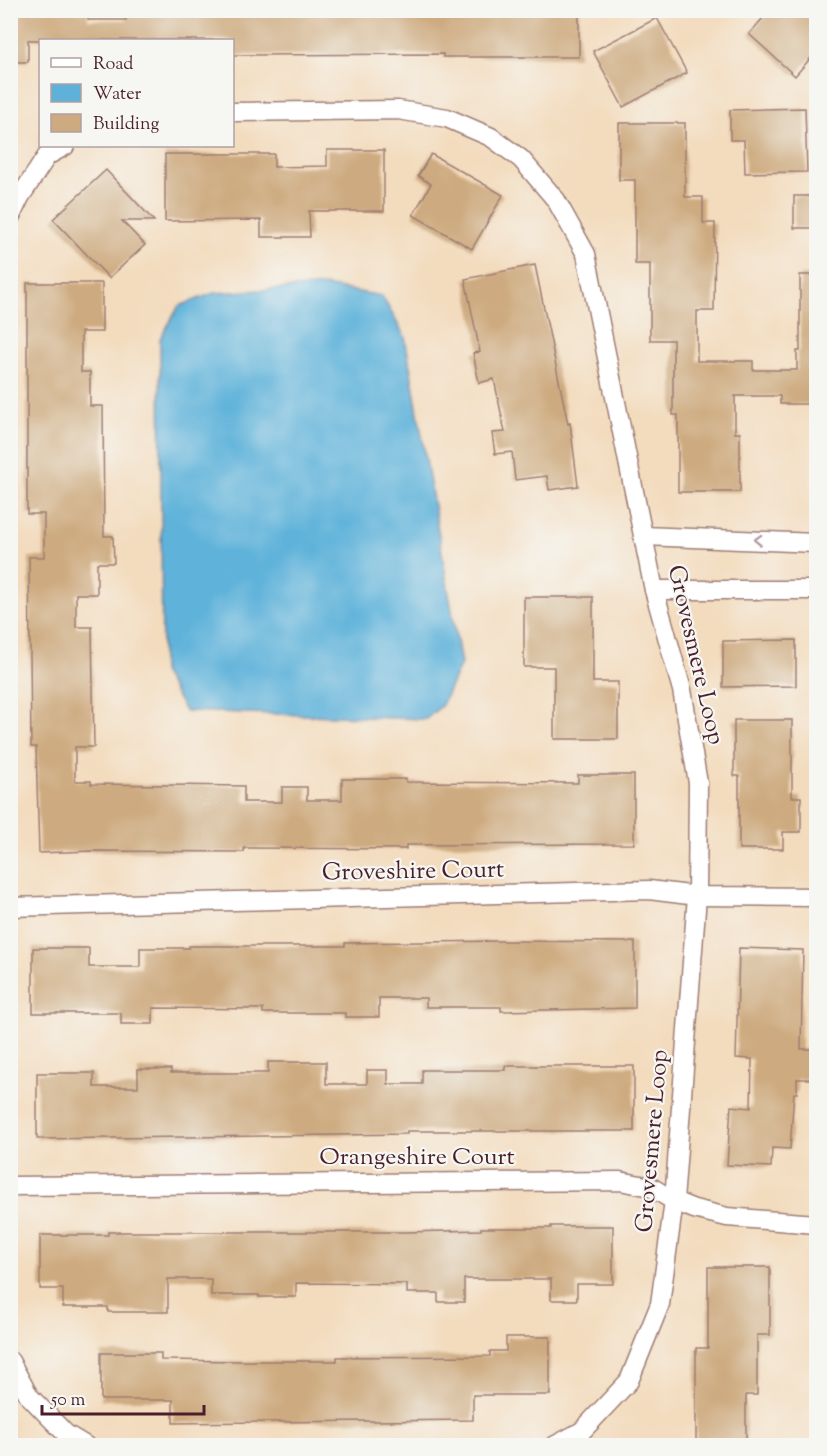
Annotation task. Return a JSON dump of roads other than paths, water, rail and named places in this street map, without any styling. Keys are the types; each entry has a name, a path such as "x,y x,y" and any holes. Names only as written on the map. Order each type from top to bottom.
{"street":[{"name":"Grovesmere Loop","path":"234,112 398,110 447,118 491,137 521,159 556,200 586,254 654,590 682,690 698,783 697,896 674,1201 660,1304 629,1381 582,1431 554,1446"},
{"path":"10,218 20,197 47,156 63,147"},
{"path":"644,536 816,543"},
{"path":"654,590 816,590"},
{"name":"Groveshire Court","path":"10,907 649,890 697,896 816,897"},
{"name":"Orangeshire Court","path":"10,1186 620,1181 651,1187 674,1201 694,1209 727,1217 816,1224"},
{"path":"10,1361 29,1396 66,1434 86,1446"}],"water":[{"path":"325,286 382,296 405,337 461,664 442,705 426,719 185,711 162,672 160,339 179,306 214,293"}]}
